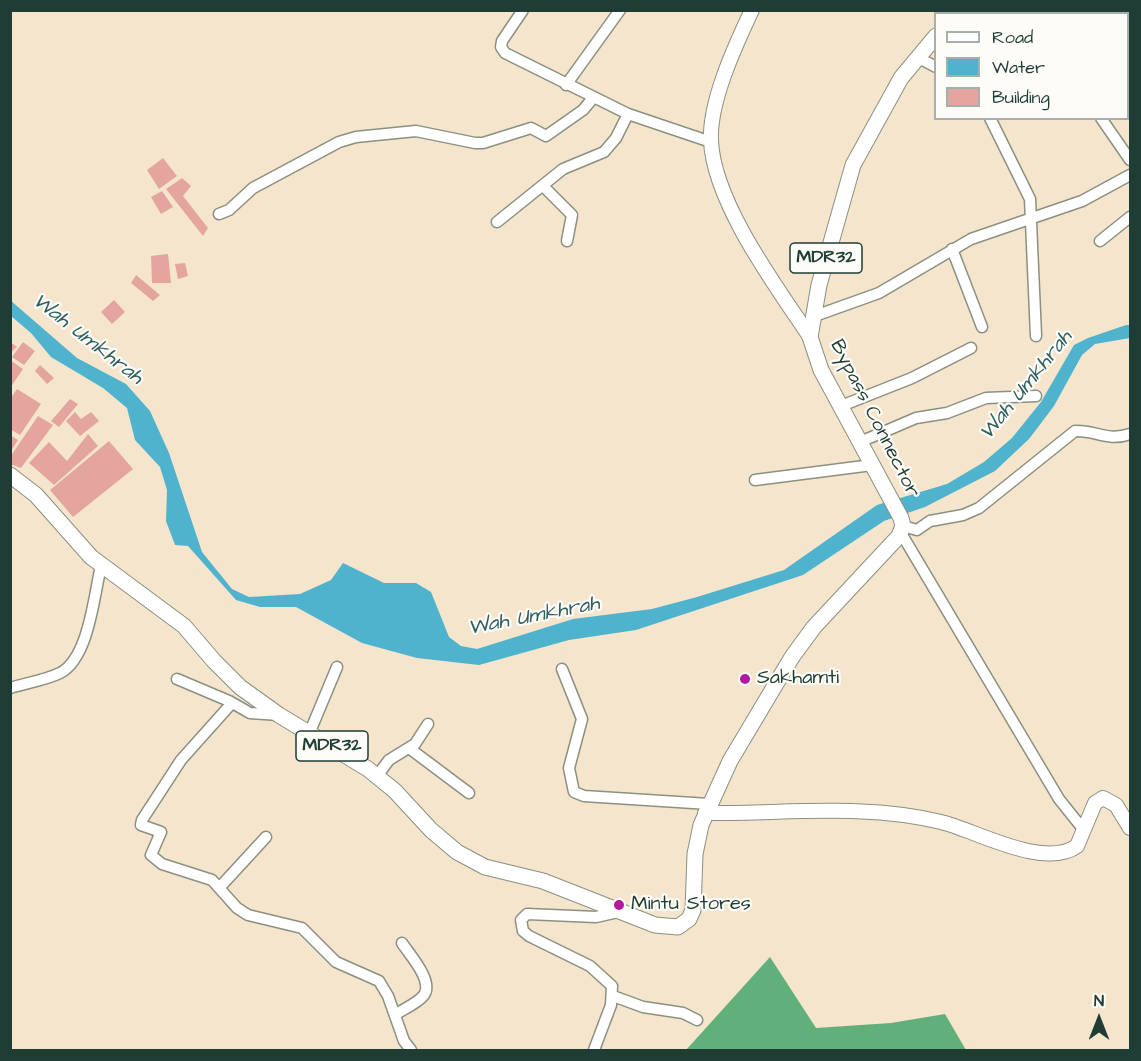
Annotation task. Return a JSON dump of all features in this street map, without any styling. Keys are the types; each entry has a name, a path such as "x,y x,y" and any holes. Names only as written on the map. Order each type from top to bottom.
{"main road":[{"name":"Bypass Connector","path":"902,526 885,489 821,370 810,337 812,317 838,211 853,165 887,101 917,57 934,38"},
{"name":"MDR32","path":"10,475 36,495 77,544 101,566 177,620 224,672 279,715 377,776 442,840 471,861 495,871 543,881 618,912 671,928 684,924 693,904 696,842 707,808 748,729 792,657 847,589 886,552 902,526"}],"street":[{"path":"524,10 502,41 503,50 518,61 628,114 711,142"},
{"path":"566,85 620,10"},
{"path":"752,10 738,40 720,93 713,118 711,142 717,172 735,216 810,337"},
{"path":"917,57 934,66"},
{"path":"219,214 229,210 253,188 339,142 356,137 416,131 475,143 483,143 531,128 546,136 584,110 593,98"},
{"path":"497,222 571,164 604,152 616,138 628,114"},
{"path":"991,120 1027,189 1031,219 1036,336"},
{"path":"1102,120 1131,160"},
{"path":"812,317 879,293 952,249 988,232 1082,201 1131,175"},
{"path":"543,187 572,215 567,241"},
{"path":"1100,241 1131,218"},
{"path":"952,249 982,327"},
{"path":"841,406 912,378 971,348"},
{"path":"860,442 916,418 947,413 986,398 1036,396"},
{"path":"902,526 917,530 930,521 963,515 979,508 1075,431 1084,431 1102,438 1131,434"},
{"path":"755,480 872,465"},
{"path":"902,526 1059,799 1083,829"},
{"path":"10,687 60,673 73,662 82,648 101,566"},
{"path":"309,734 337,667"},
{"path":"562,669 582,719 569,768 574,792 585,796 707,808 897,813 942,822 1004,845 1035,852 1072,849 1079,842 1095,803 1103,798 1116,805 1131,828"},
{"path":"177,679 258,715 279,715"},
{"path":"232,703 181,760 141,825 161,832 152,848 151,855 156,861 202,875 220,887 237,908 261,920 302,928 336,962 379,981 396,1014 404,1041 411,1050"},
{"path":"377,776 389,760 409,748 428,724"},
{"path":"409,748 469,793"},
{"path":"220,887 266,837"},
{"path":"594,1050 613,996 612,986 601,974 579,959 529,936 521,924 523,916 527,914 596,916 618,912"},
{"path":"396,1014 424,994 427,989 420,970 402,943"},
{"path":"613,996 643,1007 682,1013 697,1020"}],"green space":[{"path":"770,957 816,1028 891,1023 945,1014 966,1050 686,1050"}],"water":[{"path":"10,300 77,358 126,384 150,411 169,453 202,552 232,589 249,597 300,594 331,580 343,563 384,583 416,583 431,592 449,637 461,646 477,649 573,619 652,609 784,570 877,505 947,484 984,462 1012,438 1041,402 1074,345 1126,325 1130,325 1130,338 1095,344 1082,355 1054,406 1029,439 995,471 925,507 884,521 803,575 636,630 569,640 479,665 417,658 362,643 296,607 260,607 236,600 188,546 175,545 166,521 167,490 160,467 135,440 127,408 103,388 51,357 31,333 11,316"}],"building":[{"path":"163,158 177,176 159,189 147,170"},
{"path":"182,178 191,186 183,196 208,228 203,236 166,189"},
{"path":"162,191 173,207 161,214 151,197"},
{"path":"168,254 171,283 152,283 151,256"},
{"path":"185,263 188,276 178,279 175,264"},
{"path":"136,275 160,295 153,301 131,283"},
{"path":"114,300 125,312 112,324 101,312"},
{"path":"10,342 17,347 10,353"},
{"path":"23,342 35,351 24,365 12,357"},
{"path":"10,360 23,369 10,388"},
{"path":"40,365 54,378 47,384 35,371"},
{"path":"17,389 41,404 20,435 10,429 10,399"},
{"path":"70,399 78,404 59,427 51,421"},
{"path":"75,412 81,419 91,412 99,421 80,436 66,421"},
{"path":"38,416 53,425 21,468 10,464 10,457"},
{"path":"88,434 98,446 54,485 29,463 49,442 67,461"},
{"path":"10,435 18,440 10,453"},
{"path":"109,441 133,469 73,517 50,490"}],"place":[{"name":"Sakhamti","path":"745,679"},
{"name":"Mintu Stores","path":"619,905"}],"water label":[{"name":"Wah Umkhrah","path":"87,340"},
{"name":"Wah Umkhrah","path":"1027,386"},
{"name":"Wah Umkhrah","path":"534,617"}]}
